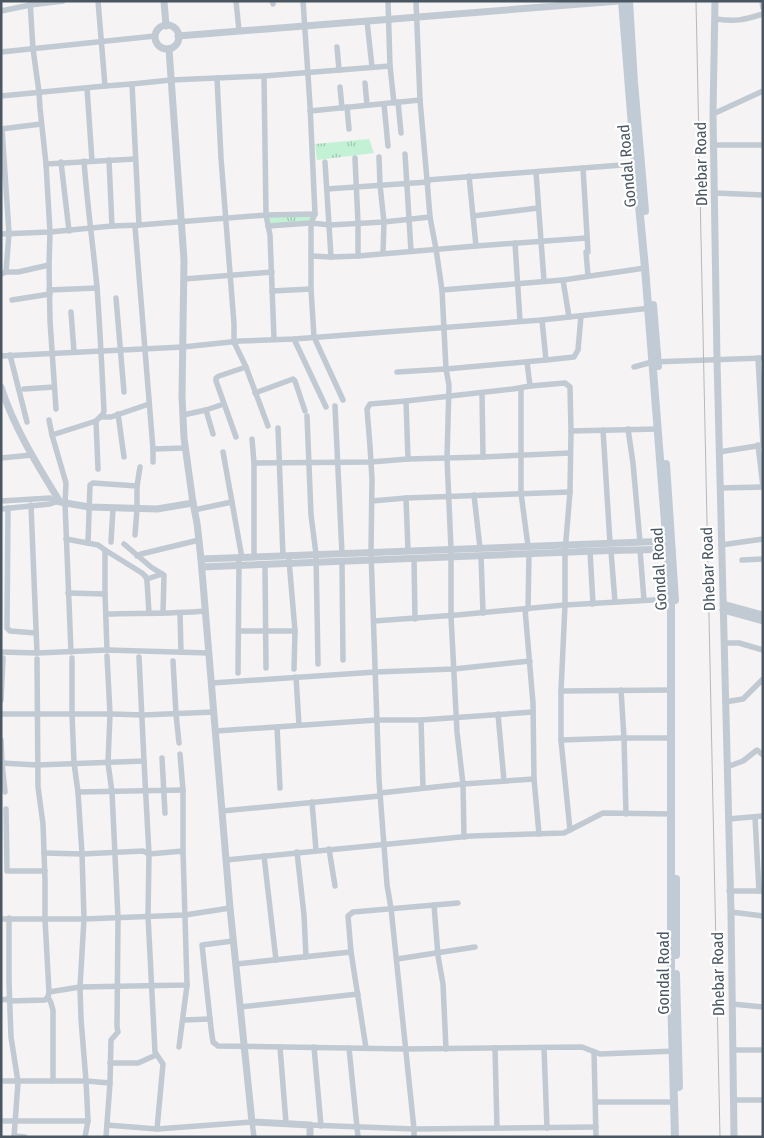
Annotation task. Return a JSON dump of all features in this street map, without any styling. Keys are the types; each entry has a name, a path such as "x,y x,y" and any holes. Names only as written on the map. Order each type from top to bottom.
{"main road":[{"name":"Gondal Road","path":"620,1 650,308"},
{"name":"Gondal Road","path":"630,1 650,308 669,545 671,599 671,993 680,1137"},
{"name":"Gondal Road","path":"655,362 658,428 675,592 676,1051"},
{"path":"675,1137 676,1051"}],"street":[{"path":"10,1 12,8"},
{"path":"1,11 30,3 63,1"},
{"path":"98,1 105,86"},
{"path":"164,1 166,26"},
{"path":"236,1 239,31"},
{"path":"303,1 315,214 310,223 314,337 343,400"},
{"path":"388,1 390,66 401,133"},
{"path":"416,1 420,100 430,217 442,290 446,370 449,385 447,458 451,553 451,616 456,716 463,784 464,837"},
{"path":"178,36 620,1"},
{"name":"Dhebar Road","path":"715,1 714,145 719,452 731,912 734,1137"},
{"path":"762,1 763,8"},
{"path":"30,3 33,49 46,164 50,232 49,292 56,408"},
{"path":"716,19 734,21 763,14"},
{"path":"367,21 372,67"},
{"path":"171,26 175,29 178,36 177,43 174,47 164,49 157,44 155,36 159,29 171,26"},
{"path":"1,52 155,36"},
{"path":"337,47 339,70"},
{"path":"169,49 184,279 182,396 185,448 199,540 230,908 254,1137"},
{"path":"1,96 171,80 264,76 390,66"},
{"path":"264,76 266,215 270,235 274,339"},
{"path":"217,78 234,342 246,367 268,426"},
{"path":"132,84 137,226 153,462"},
{"path":"365,84 367,105"},
{"path":"340,87 349,129"},
{"path":"87,88 92,161"},
{"path":"714,114 763,90"},
{"path":"310,111 420,100"},
{"path":"384,104 388,146"},
{"path":"41,124 1,129 9,233 4,273 18,272 48,265"},
{"path":"714,145 763,145"},
{"path":"405,154 411,250"},
{"path":"355,158 358,256"},
{"path":"379,158 384,222 383,253"},
{"path":"46,164 135,159"},
{"path":"109,160 112,226"},
{"path":"84,161 97,288 104,411 98,419 98,469"},
{"path":"61,162 69,231"},
{"path":"325,162 331,257"},
{"path":"327,189 635,164"},
{"path":"583,168 588,276"},
{"path":"536,172 544,281"},
{"path":"470,176 476,246"},
{"path":"715,194 763,196"},
{"path":"473,216 538,208"},
{"path":"1,234 69,231 112,226 137,226 266,215 315,214"},
{"path":"268,226 310,223 330,225 430,217"},
{"path":"311,256 358,256 411,250 587,238"},
{"path":"515,243 520,321"},
{"path":"442,290 563,280 645,268"},
{"path":"184,279 272,272"},
{"path":"563,280 569,317"},
{"path":"12,300 49,292 97,288"},
{"path":"272,291 311,290"},
{"path":"116,298 124,392"},
{"path":"1,356 183,347 294,339 542,320 650,308"},
{"path":"71,312 74,352"},
{"path":"397,372 446,370 574,357 578,350 581,316"},
{"path":"542,320 546,360"},
{"path":"294,339 326,407"},
{"path":"10,355 27,422"},
{"path":"634,367 655,362 760,358 763,487 720,488"},
{"path":"527,362 530,386"},
{"path":"236,437 216,378 246,367"},
{"path":"255,393 293,379 306,413 310,515 316,558 318,664"},
{"path":"414,1137 407,1049 387,885 380,794 371,556 371,462 367,407 371,404 406,402 530,386 566,383 570,387 570,492 565,549 561,740 570,830"},
{"path":"24,389 54,387"},
{"path":"1,388 32,455 60,503 66,539 74,763 82,854 84,919 80,987 88,1122 85,1137"},
{"path":"520,388 521,493 528,550 526,609 533,712 534,779 539,834"},
{"path":"482,393 482,458"},
{"path":"406,402 408,459"},
{"path":"52,435 149,404"},
{"path":"183,415 224,404"},
{"path":"335,406 342,557 343,660"},
{"path":"206,410 212,434"},
{"path":"118,414 124,457"},
{"path":"50,420 52,435 66,483 60,503"},
{"path":"278,428 279,463 295,631 294,669"},
{"path":"571,431 658,428"},
{"path":"628,429 633,463 644,600"},
{"path":"603,430 615,602"},
{"path":"252,439 254,463 254,557"},
{"path":"719,452 761,445"},
{"path":"153,449 185,448"},
{"path":"223,452 240,560 238,673"},
{"path":"254,463 371,462 570,453"},
{"path":"1,458 32,455"},
{"path":"135,535 137,486 140,467"},
{"path":"88,543 91,483 137,486"},
{"path":"372,501 570,492"},
{"path":"474,495 480,548"},
{"path":"1,500 50,498 60,503"},
{"path":"406,498 408,551"},
{"path":"36,633 10,631 7,628 8,565 5,508 60,503 89,507 157,509 232,502"},
{"path":"31,505 37,656 37,765 43,824 48,994 53,1010 53,1081"},
{"path":"112,542 113,508"},
{"path":"66,539 98,545 142,573 147,579 149,613"},
{"path":"137,556 199,540"},
{"path":"721,544 763,540"},
{"path":"124,544 164,577 163,613"},
{"path":"201,563 254,557 316,558 371,556 414,558 480,548 528,550 669,545"},
{"path":"565,549 590,551 610,547"},
{"path":"105,550 110,714 108,763 112,792 118,918 116,987 118,1032 111,1040 106,1137"},
{"path":"371,556 408,551 481,556 528,550"},
{"path":"590,551 593,604"},
{"path":"481,556 483,613"},
{"path":"240,560 265,564 287,558"},
{"path":"414,558 415,619"},
{"path":"742,560 763,559"},
{"path":"265,564 266,668"},
{"path":"1,565 8,565"},
{"path":"147,579 162,574"},
{"path":"68,593 105,594"},
{"path":"374,621 565,605 671,599"},
{"path":"723,607 763,615"},
{"path":"723,607 763,621"},
{"path":"106,614 206,611"},
{"path":"180,613 181,652"},
{"path":"238,631 295,631"},
{"path":"724,643 739,644 763,650"},
{"path":"1,700 2,655 209,653"},
{"path":"140,657 149,854 148,916 156,1055 163,1064 156,1129"},
{"path":"173,661 179,743"},
{"path":"212,683 454,668 530,661"},
{"path":"296,677 299,725"},
{"path":"725,702 743,699 763,679"},
{"path":"621,690 626,814"},
{"path":"561,691 671,690"},
{"path":"1,714 110,714 143,716 214,712"},
{"path":"216,731 533,712"},
{"path":"498,714 504,781"},
{"path":"421,720 423,788"},
{"path":"277,727 280,788"},
{"path":"561,740 670,738"},
{"path":"1,740 5,792"},
{"path":"727,767 743,762 763,744"},
{"path":"757,750 763,755"},
{"path":"179,1047 187,984 183,790 180,754"},
{"path":"162,758 165,813"},
{"path":"2,763 37,765 144,761"},
{"path":"222,811 423,788 534,779"},
{"path":"78,792 183,790"},
{"path":"312,802 316,850"},
{"path":"6,809 4,871 45,871"},
{"path":"226,860 464,837 564,833 603,813 671,814"},
{"path":"728,818 763,816"},
{"path":"729,891 761,891 755,817"},
{"path":"329,849 335,886"},
{"path":"44,853 82,854 143,851 149,854 183,851"},
{"path":"297,852 304,915 306,957"},
{"path":"264,856 276,960"},
{"path":"366,1048 351,952 348,916 352,912 458,903"},
{"path":"434,905 443,984 446,1048"},
{"path":"1,919 84,919 185,915 230,908"},
{"path":"731,912 763,916"},
{"path":"9,918 11,1037 18,1082 14,1137 25,1137"},
{"path":"234,941 202,945 213,1042 218,1046 407,1049 582,1047 600,1054 676,1051"},
{"path":"397,959 476,947"},
{"path":"236,964 351,952"},
{"path":"1,963 9,963"},
{"path":"48,994 80,987 187,984"},
{"path":"1,1000 45,1000 48,994"},
{"path":"240,1007 358,994"},
{"path":"732,1004 763,1007"},
{"path":"183,1020 210,1018"},
{"path":"280,1047 286,1123"},
{"path":"314,1048 321,1126"},
{"path":"349,1048 358,1137"},
{"path":"495,1048 497,1128"},
{"path":"544,1048 547,1128"},
{"path":"733,1050 763,1050"},
{"path":"594,1052 596,1137"},
{"path":"110,1063 138,1063 156,1055"},
{"path":"1,1081 86,1081 110,1083"},
{"path":"733,1100 763,1100"},
{"path":"596,1102 675,1102"},
{"path":"1,1121 88,1122"},
{"path":"107,1125 156,1129 252,1122 414,1129 596,1128"},
{"path":"310,1125 310,1137"}],"green space":[{"path":"369,139 374,153 317,160 315,144"},
{"path":"312,214 311,223 268,226 270,215"}],"railway":[{"path":"696,1 720,1137"}]}
